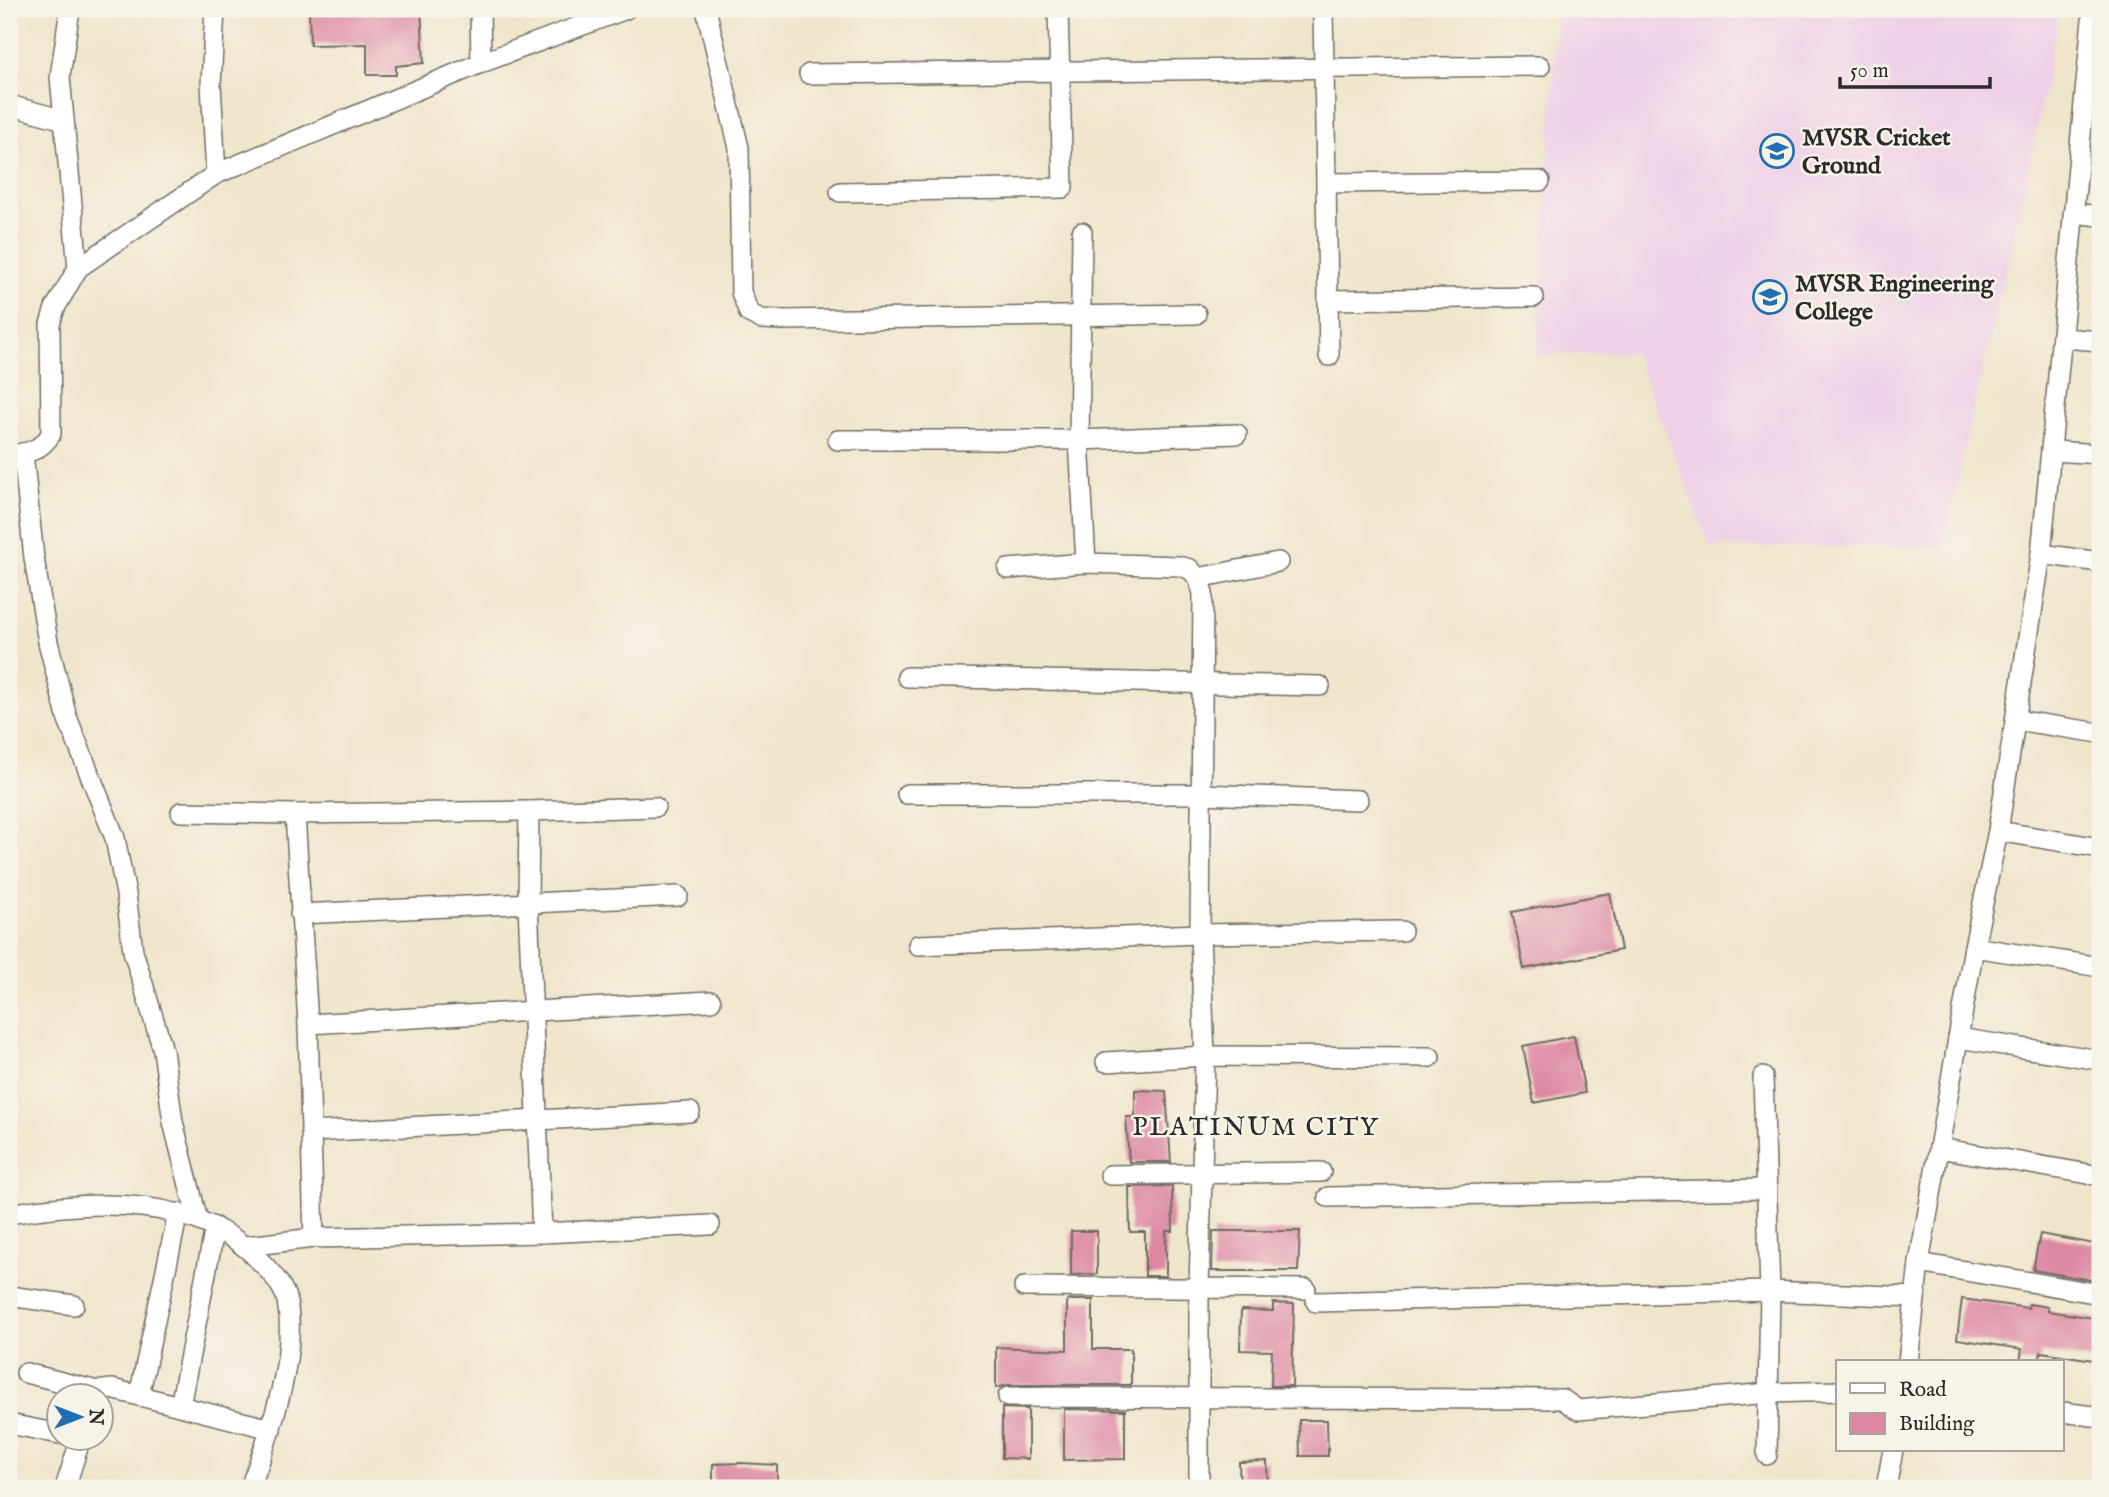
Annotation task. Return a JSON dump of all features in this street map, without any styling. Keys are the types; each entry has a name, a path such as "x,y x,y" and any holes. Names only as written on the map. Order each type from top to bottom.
{"street":[{"path":"69,9 60,77 78,268"},
{"path":"215,9 211,84 216,174"},
{"path":"480,9 481,64"},
{"path":"139,1396 188,1215 163,1050 133,951 115,838 67,717 48,642 16,454 45,444 51,434 50,324 55,308 78,268 216,174 481,64 626,9"},
{"path":"706,9 739,148 741,292 749,313 761,319 783,320 1196,314"},
{"path":"839,192 1063,188 1058,9"},
{"path":"1323,9 1329,356"},
{"path":"1908,1360 1919,1263 1974,947 1998,831 2041,554 2053,451 2093,9"},
{"path":"809,74 1540,66"},
{"path":"9,104 64,121"},
{"path":"1326,183 1540,181"},
{"path":"2073,213 2100,216"},
{"path":"1082,232 1079,440 1086,563"},
{"path":"1328,300 1534,297"},
{"path":"2063,338 2100,341"},
{"path":"838,440 1079,440 1237,434"},
{"path":"2053,451 2100,454"},
{"path":"2041,554 2100,562"},
{"path":"1198,578 1278,562"},
{"path":"1008,569 1086,563 1179,566 1190,569 1198,578 1203,593 1200,934 1205,1056 1199,1289 1199,1488"},
{"path":"907,677 1320,685"},
{"path":"2015,720 2100,733"},
{"path":"907,794 1202,794 1358,800"},
{"path":"181,812 295,814 655,807"},
{"path":"529,811 528,903 542,1233"},
{"path":"295,814 308,1024 314,1238"},
{"path":"1998,831 2100,848"},
{"path":"300,914 678,896"},
{"path":"918,945 1200,934 1402,931"},
{"path":"1974,947 2100,967"},
{"path":"308,1024 711,1001"},
{"path":"1958,1038 2100,1060"},
{"path":"1106,1062 1205,1056 1430,1057"},
{"path":"1763,1077 1770,1291 1768,1455"},
{"path":"311,1132 690,1112"},
{"path":"1939,1148 2100,1176"},
{"path":"1110,1175 1321,1172"},
{"path":"1328,1197 1765,1189"},
{"path":"9,1214 54,1206 156,1208 188,1215 215,1227 246,1246 270,1272 286,1299 289,1340 271,1429 250,1488"},
{"path":"246,1246 314,1238 542,1233 710,1225"},
{"path":"180,1406 215,1227"},
{"path":"1919,1263 2100,1294"},
{"path":"1024,1287 1199,1289 1311,1296 1770,1291 1915,1297"},
{"path":"9,1296 74,1305"},
{"path":"26,1373 58,1382"},
{"path":"116,1390 271,1429"},
{"path":"1008,1397 1562,1399 1578,1410 1769,1393 1836,1391"},
{"path":"2064,1412 2100,1418"},
{"path":"9,1424 46,1431"},
{"path":"65,1488 76,1452"},
{"path":"1886,1488 1893,1452"}],"shaded area":[{"name":"MVSR Engineering College","path":"1557,9 2060,9 2025,188 1942,547 1710,547 1634,353 1537,355"}],"building":[{"path":"309,9 421,9 424,63 396,66 396,75 367,75 367,44 310,45"},
{"path":"1610,893 1621,950 1524,969 1512,912"},
{"path":"1574,1036 1585,1093 1534,1103 1523,1046"},
{"path":"1135,1090 1166,1091 1171,1162 1129,1162 1126,1117 1135,1117"},
{"path":"1172,1186 1173,1231 1166,1231 1166,1276 1145,1276 1145,1232 1130,1232 1129,1187"},
{"path":"1071,1231 1097,1231 1097,1274 1071,1275"},
{"path":"1213,1231 1300,1231 1298,1271 1212,1271"},
{"path":"2040,1234 2100,1245 2097,1281 2033,1270"},
{"path":"1962,1299 2028,1308 2029,1304 2048,1307 2048,1311 2100,1319 2100,1361 2041,1352 2039,1360 2020,1360 2022,1349 1957,1339"},
{"path":"1093,1300 1093,1349 1131,1349 1131,1385 1008,1385 996,1388 996,1347 1067,1350 1067,1301"},
{"path":"1273,1303 1294,1304 1292,1386 1271,1386 1272,1351 1240,1350 1241,1310 1273,1311"},
{"path":"1002,1408 1028,1409 1028,1459 1002,1458"},
{"path":"1064,1409 1125,1410 1125,1459 1064,1460"},
{"path":"1299,1420 1327,1420 1328,1456 1300,1456"},
{"path":"1267,1461 1268,1488 1240,1488 1239,1462"},
{"path":"713,1464 777,1465 777,1488 713,1488"}],"place":[{"name":"MVSR Cricket Ground","path":"1777,151"},
{"name":"MVSR Engineering College","path":"1770,297"}],"district":[{"name":"PLATINUM CITY","path":"1256,1126"}]}
